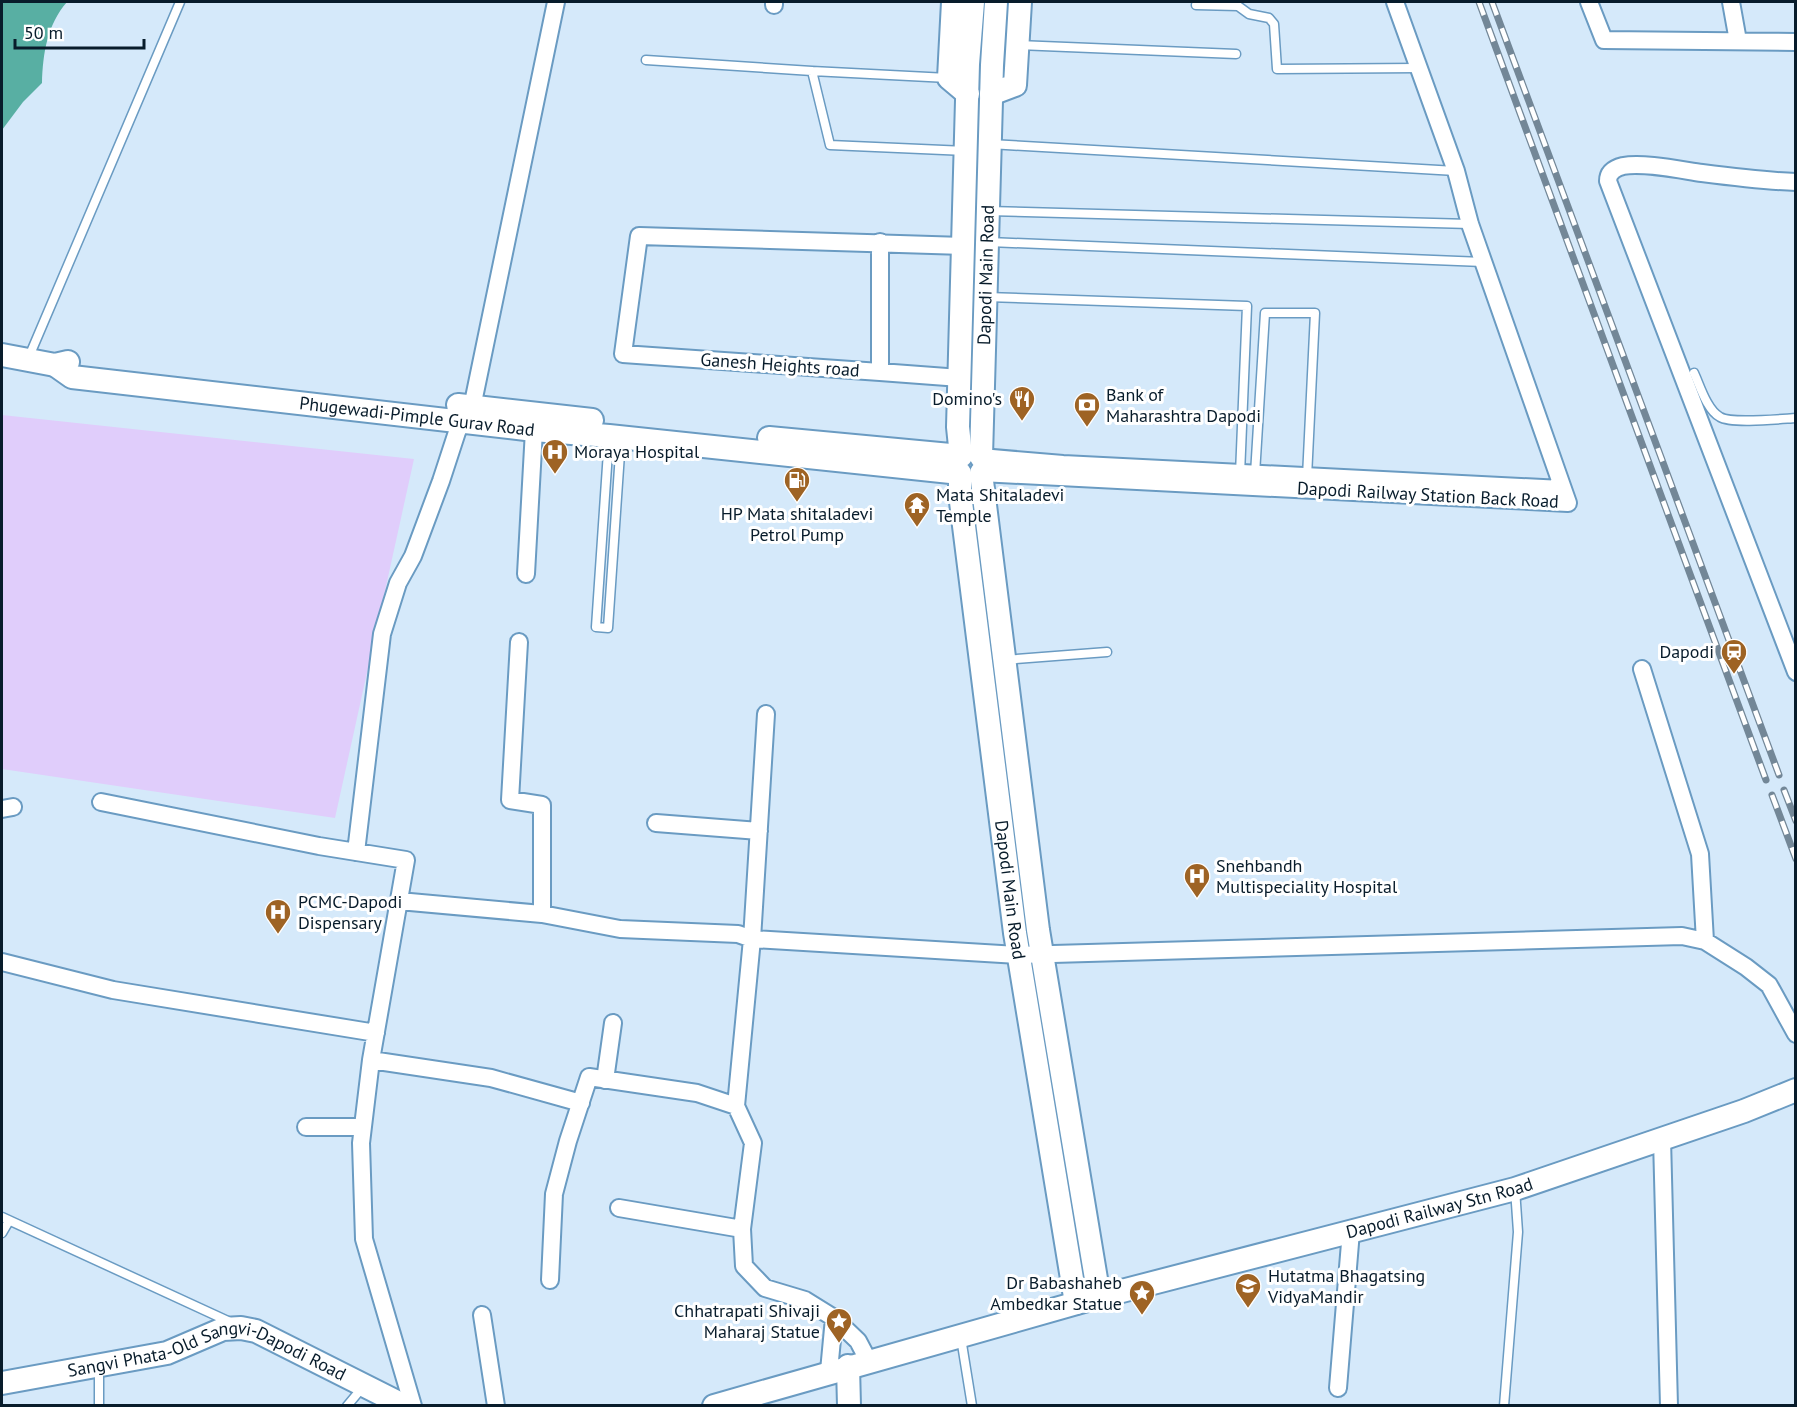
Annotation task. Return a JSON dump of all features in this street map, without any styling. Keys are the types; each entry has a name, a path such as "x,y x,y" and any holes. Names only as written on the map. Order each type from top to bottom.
{"main road":[{"path":"953,2 949,78 968,94"},
{"name":"Dapodi Main Road","path":"973,2 958,427 971,465 1004,660 1042,954 1099,1297"},
{"name":"Dapodi Main Road","path":"996,2 991,94 986,297 971,465 960,494 1018,955 1076,1303"},
{"path":"991,94 1015,85 1020,2"},
{"name":"Phugewadi-Pimple Gurav Road","path":"2,355 55,365 74,361 470,414 774,447 971,465"},
{"name":"Phugewadi-Pimple Gurav Road","path":"470,414 534,430 774,447"},
{"name":"Dapodi Railway Stn Road","path":"1076,1303 1515,1189 1744,1111 1796,1090"},
{"path":"719,1405 848,1366 1076,1303"},
{"name":"Sangvi Phata-Old Sangvi-Dapodi Road","path":"2,1383 167,1353 223,1329 241,1328 256,1331 405,1406"},
{"path":"848,1366 849,1406"}],"street":[{"path":"356,852 382,634 398,583 413,556 457,432 470,414 556,2"},
{"path":"1395,2 1456,171 1470,224 1562,489"},
{"path":"1589,2 1604,40 1796,42"},
{"path":"1731,2 1738,41"},
{"path":"1796,182 1751,180 1629,165 1621,166 1608,176 1638,263 1796,672"},
{"name":"Ganesh Heights road","path":"639,236 880,242 880,372 623,354 639,236"},
{"path":"880,242 964,246"},
{"path":"880,372 960,378"},
{"path":"526,574 534,430"},
{"name":"Dapodi Railway Station Back Road","path":"1063,464 1562,489 1568,503 971,465 1063,464"},
{"path":"519,642 510,800 542,805 542,914"},
{"path":"1642,669 1701,854 1705,941"},
{"path":"766,714 752,939 736,1106 753,1143 742,1230 744,1266 765,1288 805,1300 834,1318 858,1341 848,1366"},
{"path":"101,802 406,860 371,1060 361,1143 364,1239 413,1406"},
{"path":"656,823 759,831"},
{"path":"399,901 542,914 620,929 738,934 752,939 1018,955 1682,936 1705,941 1746,967 1769,985 1796,1034"},
{"path":"2,962 113,990 376,1034"},
{"path":"605,1080 613,1023"},
{"path":"371,1060 491,1078 581,1102"},
{"path":"550,1280 554,1194 589,1077 697,1093 736,1106"},
{"path":"306,1127 363,1127"},
{"path":"1662,1139 1669,1406"},
{"path":"619,1208 742,1230"},
{"path":"1338,1388 1352,1231"},
{"path":"483,1315 496,1406"},
{"path":"834,1318 848,1366"}],"lane":[{"path":"28,360 180,2"},
{"path":"1196,5 1238,6 1249,14 1269,18 1274,24 1276,69 1419,68"},
{"path":"1017,45 1236,54"},
{"path":"646,60 812,72 949,78"},
{"path":"812,72 830,145 966,151"},
{"path":"990,144 1456,171"},
{"path":"988,211 1470,224"},
{"path":"987,242 1483,262"},
{"path":"986,297 1247,306 1248,474"},
{"path":"1248,474 1265,313 1315,313 1307,477"},
{"path":"1694,373 1709,404 1720,417 1732,420 1796,418"},
{"path":"615,437 608,628 596,627 615,437"},
{"path":"1004,660 1107,652"},
{"path":"1504,1406 1518,1232 1515,1189"},
{"path":"2,1233 5,1219 241,1328"},
{"path":"961,1335 972,1406"},
{"path":"99,1366 99,1406"},
{"path":"347,1406 365,1385"}],"shaded area":[{"path":"2,2 67,2 55,20 47,40 42,83 23,102 2,130"},
{"path":"2,415 414,459 335,818 2,769"}],"railway":[{"path":"1479,2 1766,780"},
{"path":"1492,2 1779,775"},
{"path":"1784,790 1796,821"},
{"path":"1772,795 1796,859"}],"place":[{"name":"Domino's","path":"1022,422"},
{"name":"Bank of Maharashtra Dapodi","path":"1087,428"},
{"name":"Moraya Hospital","path":"555,475"},
{"name":"HP Mata shitaladevi Petrol Pump","path":"797,503"},
{"name":"Mata Shitaladevi Temple","path":"917,528"},
{"name":"Dapodi","path":"1734,675"},
{"name":"Snehbandh Multispeciality Hospital","path":"1197,899"},
{"name":"PCMC-Dapodi Dispensary","path":"278,935"},
{"name":"Hutatma Bhagatsing VidyaMandir","path":"1248,1309"},
{"name":"Dr Babashaheb Ambedkar Statue","path":"1142,1316"},
{"name":"Chhatrapati Shivaji Maharaj Statue","path":"839,1344"}]}
